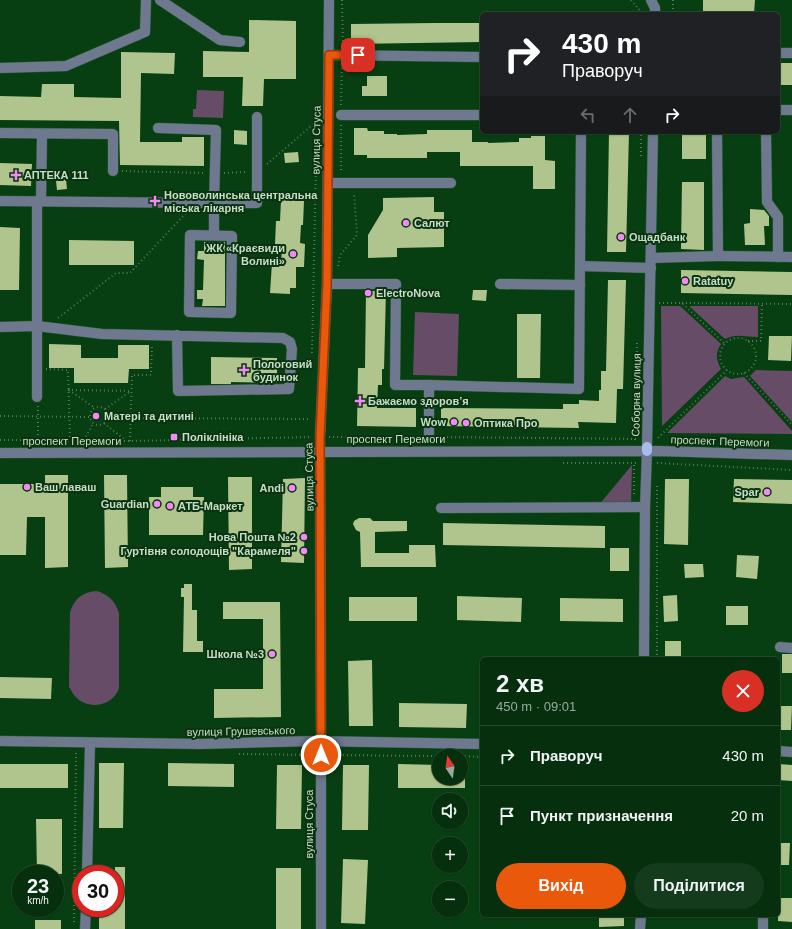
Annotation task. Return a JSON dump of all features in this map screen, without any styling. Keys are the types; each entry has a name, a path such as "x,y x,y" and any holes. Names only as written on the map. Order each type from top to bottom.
{"street":[{"path":"0,68 66,66 145,32 146,0"},
{"path":"160,0 220,40 240,42"},
{"name":"вулиця Стуса","path":"321,929 321,741 325,451 320,437 331,284 328,183 329,0"},
{"path":"651,0 655,8 655,12"},
{"path":"780,53 792,53"},
{"path":"329,55 480,57"},
{"path":"780,110 792,110"},
{"path":"341,115 480,115"},
{"path":"0,201 197,203 257,202 257,117"},
{"path":"158,128 216,130 214,236"},
{"path":"0,133 113,134 113,171"},
{"path":"37,398 41,326 39,201 42,134"},
{"path":"331,284 396,284 395,385 580,389 581,134"},
{"name":"Соборна вулиця","path":"644,657 645,507 653,134"},
{"path":"717,134 718,256"},
{"path":"766,134 766,202 778,217 778,257"},
{"path":"328,183 451,183"},
{"path":"190,235 214,236 232,236 231,313 189,312 190,235"},
{"path":"580,266 651,263 718,256 792,257"},
{"path":"500,284 580,285"},
{"path":"0,326 41,326 102,334 152,336 176,335 283,338 290,342 292,349 289,388 178,391 176,335"},
{"path":"429,385 429,437"},
{"name":"проспект Перемоги","path":"0,453 647,449 792,455"},
{"path":"441,508 645,507"},
{"path":"780,647 792,648"},
{"name":"вулиця Грушевського","path":"0,740 76,743 200,744 321,741 480,744"},
{"path":"87,865 90,743"},
{"path":"780,751 792,752"},
{"path":"85,929 86,917"},
{"path":"640,929 641,917"},
{"path":"763,917 763,929"}],"path":[{"path":"331,284 340,255 357,235 354,183 340,172 342,0"},
{"path":"630,0 641,12"},
{"path":"673,0 673,12"},
{"path":"113,171 215,173 257,172 318,121 317,126"},
{"path":"312,356 316,161"},
{"path":"41,326 116,273 130,273 197,203"},
{"path":"656,303 792,304"},
{"path":"682,303 725,344"},
{"path":"747,341 754,349 755,361 753,366 744,373 738,374 727,370 721,360 722,349 725,344 730,340 736,339 761,341 762,303"},
{"path":"130,441 132,375 151,375 152,336"},
{"path":"45,370 68,370 70,440"},
{"path":"658,438 727,370"},
{"path":"744,373 792,425"},
{"path":"68,390 132,391"},
{"path":"68,390 95,408 100,407 104,409 107,414 107,418 104,423 99,425 94,423 90,417 91,412 95,408"},
{"path":"104,409 132,391"},
{"path":"37,398 38,440"},
{"path":"0,416 90,417"},
{"path":"107,418 311,419 311,425"},
{"path":"84,440 94,423"},
{"path":"104,423 125,440"},
{"path":"310,431 310,437"},
{"path":"325,451 329,437"},
{"path":"646,464 657,463 792,470"},
{"path":"657,479 657,657"},
{"path":"74,929 76,743"},
{"path":"468,756 480,757"}],"shaded area":[{"path":"197,90 224,91 223,118 193,117 193,109 196,109"},
{"path":"661,306 680,306 721,344 717,356 721,369 662,426"},
{"path":"689,306 758,306 758,337 737,336 725,339"},
{"path":"415,312 459,314 457,376 413,375"},
{"path":"756,370 792,371 792,422 750,376"},
{"path":"725,376 731,379 744,377 792,431 792,434 667,433"},
{"path":"632,465 631,506 598,506"},
{"path":"97,591 105,594 111,599 116,605 119,613 119,688 116,694 105,703 92,705 79,700 69,687 70,612 74,603 83,594"}],"building":[{"path":"703,0 755,0 754,12 703,12"},
{"path":"249,20 296,21 296,79 264,79 263,106 242,106 243,77 203,77 203,51 249,52"},
{"path":"480,23 480,42 351,44 351,24"},
{"path":"121,52 175,53 174,74 141,73 140,142 182,142 182,137 204,137 204,166 120,165 119,121 0,120 0,96 41,97 42,84 74,84 74,97 121,98"},
{"path":"780,63 792,63 792,85 780,85"},
{"path":"367,76 387,76 387,96 362,96 362,86 367,86"},
{"path":"354,128 367,128 368,131 384,131 384,134 397,135 427,134 427,130 472,130 472,142 488,143 519,142 519,138 545,136 545,160 555,161 555,189 533,189 533,166 460,166 460,152 427,152 427,158 367,158 367,155 354,155"},
{"path":"234,130 247,131 247,145 234,144"},
{"path":"609,134 629,134 626,252 607,252"},
{"path":"682,134 706,134 706,159 682,159"},
{"path":"298,152 299,162 285,163 284,153"},
{"name":"АПТЕКА 111","path":"0,163 32,164 31,186 0,185"},
{"path":"66,179 67,189 57,190 56,181"},
{"path":"682,182 704,182 704,250 681,249"},
{"path":"434,197 434,212 444,212 444,247 397,248 397,257 368,258 368,235 383,210 383,198"},
{"name":"ЖК «Краєвиди Волині»","path":"281,200 304,201 303,225 301,225 300,243 305,244 304,267 296,267 296,288 290,288 290,294 270,293 272,263 281,264 282,245 275,244 276,221 280,221"},
{"path":"750,209 764,210 769,216 769,226 764,226 765,245 745,245 744,224 750,223"},
{"path":"0,227 20,228 19,290 0,290"},
{"path":"69,240 134,241 134,265 69,265"},
{"path":"204,242 225,242 225,306 202,306 203,299 197,299 197,290 203,290 204,260 197,259 198,251 204,251"},
{"path":"681,270 792,272 792,295 681,293"},
{"path":"608,280 626,280 623,389 617,389 616,423 578,422 579,428 441,426 441,408 563,409 563,404 579,404 579,400 599,401 599,390 601,390 601,371 606,371"},
{"path":"473,290 487,290 486,301 472,300"},
{"path":"366,291 386,291 384,369 382,369 382,385 378,385 377,408 416,408 416,427 357,426 358,368 365,368"},
{"path":"517,314 541,314 540,378 517,378"},
{"path":"769,336 792,336 791,361 768,360"},
{"path":"49,344 81,345 81,358 118,358 118,345 149,345 149,369 129,369 128,383 74,383 74,368 49,368"},
{"name":"Пологовий будинок","path":"211,357 277,358 277,383 231,382 231,384 211,384"},
{"path":"45,475 68,475 68,567 45,568 45,517 27,517 26,555 0,555 0,484 45,484"},
{"path":"104,475 127,475 128,567 105,568"},
{"path":"228,477 252,477 252,569 229,570"},
{"path":"305,478 304,563 281,562 283,479"},
{"path":"665,479 689,479 688,545 664,544"},
{"path":"734,479 792,480 792,504 733,502"},
{"path":"161,487 193,487 193,497 204,497 203,535 149,535 149,497 161,497"},
{"path":"359,518 370,518 373,521 407,521 407,531 375,532 375,553 409,553 409,545 435,545 436,567 361,567 360,532 356,530 353,524 354,521"},
{"path":"443,523 605,526 605,548 443,545"},
{"path":"610,548 629,548 629,571 610,571"},
{"path":"737,555 759,556 757,579 736,577"},
{"path":"684,564 703,564 704,577 685,578"},
{"path":"184,584 192,584 192,610 197,610 197,641 203,641 203,652 183,652 184,597 181,597 181,588 184,588"},
{"path":"677,595 678,621 664,622 663,596"},
{"path":"457,596 522,598 521,622 457,620"},
{"path":"349,597 417,597 417,621 349,621"},
{"path":"560,598 623,599 623,622 560,621"},
{"name":"Школа №3","path":"223,602 280,602 281,717 214,718 214,689 263,689 263,619 223,619"},
{"path":"726,606 748,606 748,625 726,625"},
{"path":"665,641 681,641 681,657 665,657"},
{"path":"782,654 792,654 792,673 782,673"},
{"path":"372,660 373,726 349,726 348,661"},
{"path":"0,677 52,678 51,699 0,698"},
{"path":"399,703 467,704 466,728 399,727"},
{"path":"780,706 792,706 791,730 780,730"},
{"path":"99,763 124,763 123,828 99,828"},
{"path":"168,763 234,764 234,787 168,786"},
{"path":"0,764 68,764 68,788 0,788"},
{"path":"398,764 432,765 432,785 465,785 465,788 398,788"},
{"path":"780,764 792,765 792,781 780,780"},
{"path":"277,765 302,765 301,829 276,829"},
{"path":"343,765 369,765 368,830 342,830"},
{"path":"36,819 62,819 62,865 37,865"},
{"path":"780,843 790,843 789,865 780,865"},
{"path":"343,859 368,860 365,924 341,923"},
{"path":"125,867 125,929 99,929 99,917 124,917"},
{"path":"276,868 301,868 301,929 276,929"},
{"path":"780,898 792,898 792,922 778,921 778,917 780,917"},
{"path":"599,917 624,917 624,926 599,927"},
{"path":"35,920 61,920 61,929 35,929"}],"place":[{"name":"АПТЕКА 111","path":"16,175"},
{"name":"Нововолинська центральна міська лікарня","path":"155,201"},
{"name":"Салют","path":"406,223"},
{"name":"Ощадбанк","path":"621,237"},
{"name":"ЖК «Краєвиди Волині»","path":"293,254"},
{"name":"Ratatuy","path":"685,281"},
{"name":"ElectroNova","path":"368,293"},
{"name":"Пологовий будинок","path":"244,370"},
{"name":"Бажаємо здоровʼя","path":"360,401"},
{"name":"Матері та дитині","path":"96,416"},
{"name":"Wow","path":"454,422"},
{"name":"Оптика Про","path":"466,423"},
{"name":"Поліклініка","path":"174,437"},
{"name":"Ваш лаваш","path":"27,487"},
{"name":"Andi","path":"292,488"},
{"name":"Spar","path":"767,492"},
{"name":"Guardian","path":"157,504"},
{"name":"АТБ-Маркет","path":"170,506"},
{"name":"Нова Пошта №2","path":"304,537"},
{"name":"Гуртівня солодощів \"Карамеля\"","path":"304,551"},
{"name":"Школа №3","path":"272,654"}],"route":[{"path":"321,755 320,437 327,284 329,55 358,55"}]}
